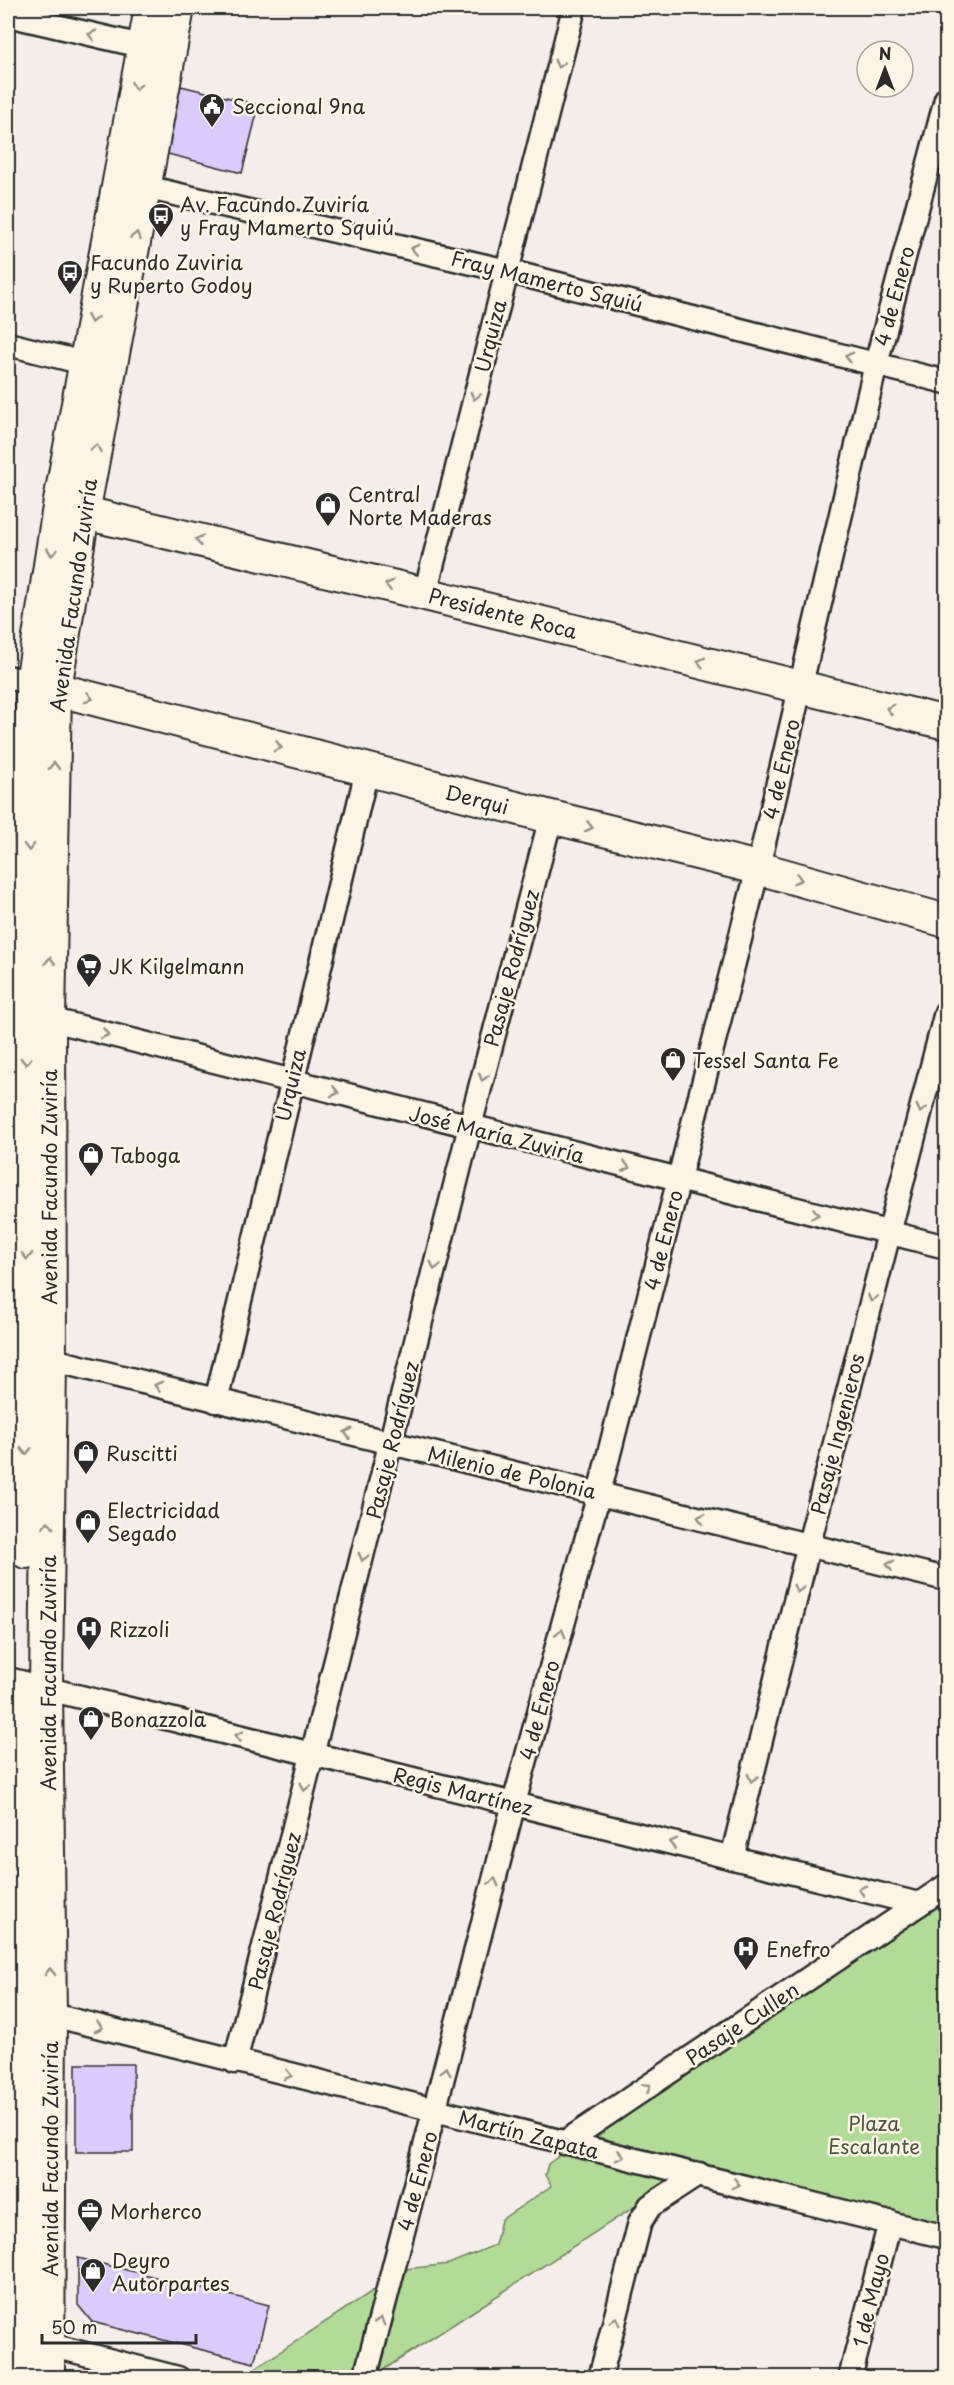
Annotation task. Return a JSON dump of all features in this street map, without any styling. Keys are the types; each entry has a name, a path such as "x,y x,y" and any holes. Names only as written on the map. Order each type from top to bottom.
{"main road":[{"name":"Avenida Facundo Zuviría","path":"22,2378 26,2339 28,1008 32,683 145,187 156,50 151,8"},
{"name":"Avenida Facundo Zuviría","path":"71,510 84,363 156,50 178,8"},
{"name":"Presidente Roca","path":"71,510 425,594 946,723"},
{"name":"Derqui","path":"32,683 551,818 758,868 946,921"},
{"name":"Avenida Facundo Zuviría","path":"27,2009 15,2169 26,2339 48,2378"}],"street":[{"name":"Urquiza","path":"425,594 574,8"},
{"path":"8,15 156,50"},
{"name":"4 de Enero","path":"365,2378 514,1803 599,1493 758,868 876,364 937,175 946,99"},
{"name":"Fray Mamerto Squiú","path":"145,187 507,271 946,382"},
{"path":"8,344 84,363"},
{"name":"Urquiza","path":"216,1401 367,770"},
{"name":"Pasaje Rodríguez","path":"235,2062 470,1126 551,818"},
{"name":"José María Zuviría","path":"28,1008 291,1081 946,1247"},
{"name":"Pasaje Ingenieros","path":"732,1858 809,1544 946,1012"},
{"name":"Milenio de Polonia","path":"28,1354 946,1579"},
{"name":"Regis Martínez","path":"26,1683 919,1904"},
{"path":"919,1904 946,1886"},
{"name":"Pasaje Cullen","path":"564,2143 919,1904"},
{"name":"Martín Zapata","path":"27,2009 946,2237"},
{"path":"600,2378 640,2222 650,2206 699,2174"},
{"name":"1 de Mayo","path":"850,2378 890,2222"},
{"path":"26,2339 178,2378"}],"green space":[{"name":"Plaza Escalante","path":"946,1894 946,2228 586,2139"},
{"path":"562,2154 674,2181 380,2372 406,2269 449,2264 495,2245 501,2220 551,2186 545,2175 548,2164"},
{"path":"377,2288 355,2377 242,2377"}],"building":[{"name":"Seccional 9na","path":"181,86 259,105 242,173 164,153"},
{"path":"76,2064 133,2064 133,2152 76,2152"},
{"path":"78,2258 269,2305 254,2363 92,2322 78,2305"}],"place":[{"name":"Seccional 9na","path":"212,129"},
{"name":"Av. Facundo Zuviría y Fray Mamerto Squiú","path":"161,239"},
{"name":"Facundo Zuviria y Ruperto Godoy","path":"70,296"},
{"name":"Central Norte Maderas","path":"328,528"},
{"name":"JK Kilgelmann","path":"89,989"},
{"name":"Tessel Santa Fe","path":"673,1083"},
{"name":"Taboga","path":"91,1178"},
{"name":"Ruscitti","path":"86,1476"},
{"name":"Electricidad Segado","path":"88,1545"},
{"name":"Rizzoli","path":"89,1652"},
{"name":"Bonazzola","path":"91,1742"},
{"name":"Enefro","path":"746,1972"},
{"name":"Morherco","path":"90,2234"},
{"name":"Deyro Autorpartes","path":"93,2294"}]}
